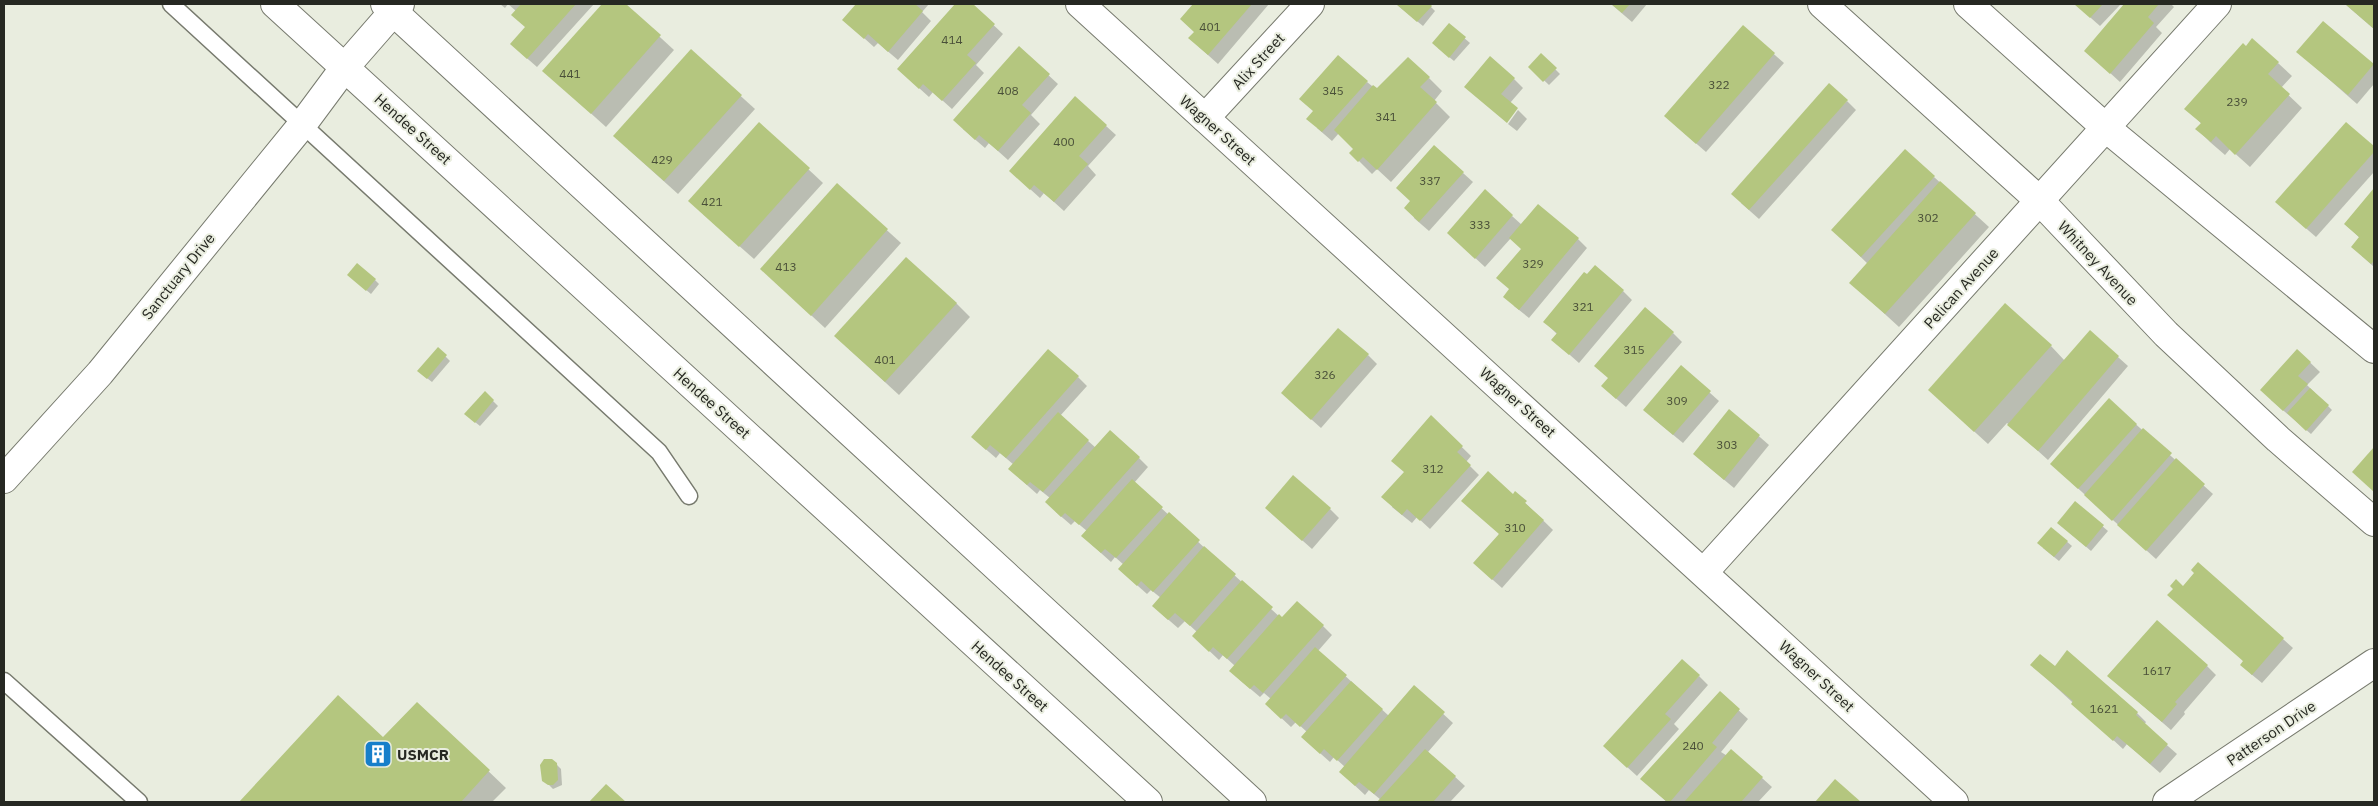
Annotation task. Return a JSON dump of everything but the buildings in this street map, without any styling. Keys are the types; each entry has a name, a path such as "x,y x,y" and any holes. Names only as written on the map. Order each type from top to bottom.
{"street":[{"name":"Hendee Street","path":"275,4 1148,802"},
{"name":"Wagner Street","path":"1080,4 1954,802"},
{"name":"Alix Street","path":"1205,118 1310,4"},
{"name":"Whitney Avenue","path":"1822,4 2040,201 2166,334 2278,439 2374,522"},
{"path":"1968,4 2106,128 2374,349"},
{"name":"Pelican Avenue","path":"1704,572 2217,4"},
{"name":"Sanctuary Drive","path":"4,479 100,373 302,124 392,6"},
{"path":"392,6 1252,802"},
{"name":"Patterson Drive","path":"2168,802 2374,663"}],"lane":[{"path":"171,4 659,452 689,496"},
{"path":"4,681 139,802"}],"place":[{"name":"USMCR","path":"378,754"}]}
